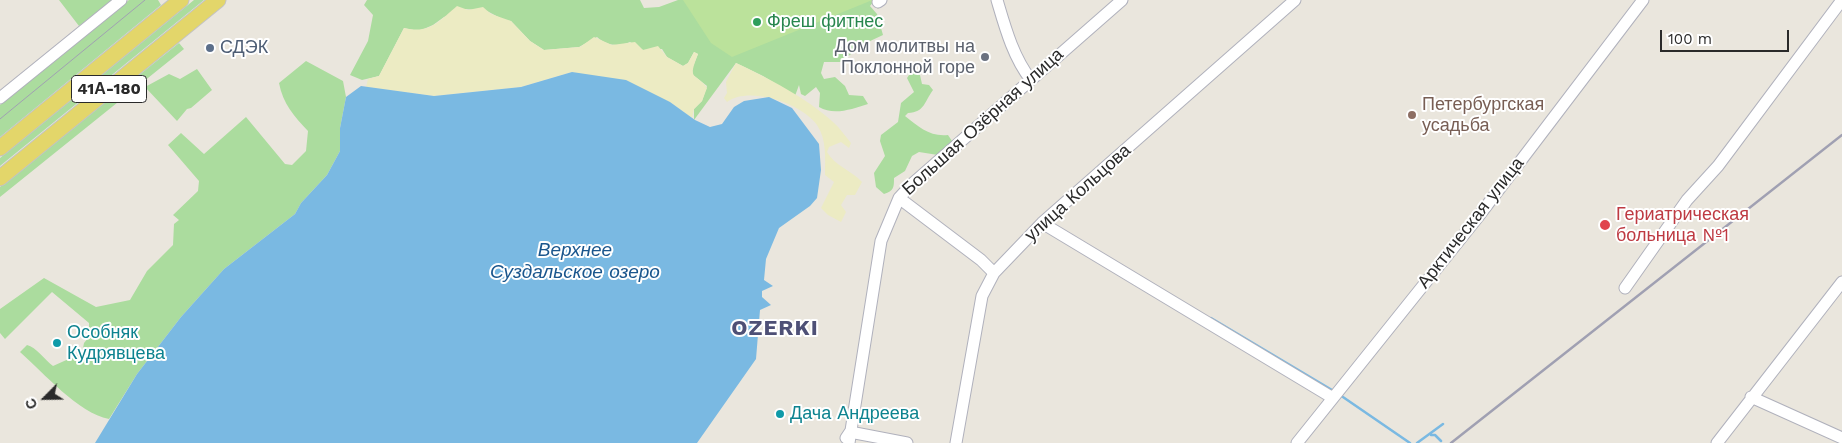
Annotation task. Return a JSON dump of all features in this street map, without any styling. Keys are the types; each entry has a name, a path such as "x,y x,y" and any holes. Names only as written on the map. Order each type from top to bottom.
{"main road":[{"name":"41А-180","path":"0,148 181,0"},
{"name":"41А-180","path":"0,178 218,0"}],"street":[{"path":"0,98 121,0"},
{"path":"997,0 1009,38 1025,72 1031,80"},
{"name":"Большая Озёрная улица","path":"850,438 881,241 902,193 1122,0"},
{"name":"улица Кольцова","path":"956,443 977,318 982,296 994,273 1042,223 1295,0"},
{"name":"Арктическая улица","path":"1297,443 1478,217 1643,0"},
{"path":"1624,288 1688,200 1718,166 1842,0"},
{"path":"899,198 980,260 994,273"},
{"path":"1042,223 1333,398"},
{"path":"1717,443 1842,282"},
{"path":"1751,397 1842,438"},
{"path":"841,443 850,438 907,443"}],"green space":[{"path":"59,0 112,0 79,26"},
{"path":"129,0 158,0 161,5 0,137 0,105"},
{"path":"194,0 204,0 0,166 0,158"},
{"path":"367,0 640,0 644,8 659,7 678,0 875,0 870,6 877,14 883,35 868,42 840,62 824,62 821,73 824,79 835,77 845,86 849,95 863,96 868,104 843,111 825,110 819,107 820,93 816,87 805,96 801,94 799,85 795,96 763,76 736,63 694,120 694,109 702,101 707,86 693,75 692,69 698,54 694,52 688,63 683,66 667,57 662,49 643,50 630,42 622,45 613,45 597,37 579,47 544,50 530,41 511,21 504,20 487,11 465,9 444,17 433,25 419,31 404,28 379,76 362,80 350,75 368,41 373,15 364,5"},
{"name":"Фреш фитнес","path":"683,0 886,0 878,9 870,1 732,57 711,43"},
{"path":"179,43 184,49 0,197 0,187"},
{"path":"306,61 343,81 346,97 340,128 340,151 327,175 301,203 295,214 224,269 181,317 137,374 109,419 85,409 62,391 20,352 27,345 30,346 53,366 82,353 84,343 89,337 89,323 52,292 5,339 0,333 0,309 44,278 96,307 130,300 147,271 173,245 174,224 179,220 173,215 198,191 199,181 168,145 181,133 204,154 246,117 285,164 292,165 306,151 308,131 286,103 279,83"},
{"path":"197,69 212,90 191,108 187,109 177,121 145,87 169,74 180,79"},
{"path":"914,73 920,75 922,84 929,85 933,90 924,106 918,111 908,113 905,116 930,133 948,135 952,141 938,155 919,152 912,156 905,171 894,178 892,190 884,194 876,187 874,173 885,156 880,141 881,135 898,122 901,103 914,92 907,78"}],"sand":[{"path":"457,6 468,10 483,7 491,14 511,21 530,41 544,50 580,47 594,37 612,45 635,42 643,50 658,46 667,57 683,66 688,63 694,52 698,54 693,73 707,88 702,101 694,109 692,118 670,102 572,72 521,87 434,96 366,87 368,79 379,76 404,28 427,28 439,22"},
{"path":"736,63 774,82 823,113 836,124 851,143 849,148 841,142 829,147 827,152 834,161 862,182 855,195 847,195 841,205 846,212 841,222 828,215 821,208 834,182 825,175 824,143 817,125 800,110 775,99 748,95 737,97 727,102 724,98 727,93 726,82"}],"water":[{"name":"Верхнее Суздальское озеро","path":"572,72 626,80 670,102 695,120 710,127 722,124 734,107 744,101 769,97 792,108 819,144 821,170 817,198 810,206 779,228 766,259 764,280 773,286 762,291 762,297 771,305 760,310 756,359 697,443 95,443 137,374 181,317 224,269 295,214 301,203 327,175 340,151 340,128 346,97 361,86 434,96 521,87"}],"waterway":[{"path":"1211,318 1332,390"},
{"path":"1340,395 1410,443"},
{"path":"1417,443 1443,424"},
{"path":"1431,435 1435,435 1441,441"}],"tram line":[{"path":"0,119 145,0"}],"railway":[{"path":"1451,443 1842,135"}],"place":[{"name":"Фреш фитнес","path":"757,22"},
{"name":"СДЭК","path":"210,48"},
{"name":"Дом молитвы на Поклонной горе","path":"985,57"},
{"name":"Петербургская усадьба","path":"1412,115"},
{"name":"Гериатрическая больница №1","path":"1605,225"},
{"name":"Особняк Кудрявцева","path":"57,343"},
{"name":"Дача Андреева","path":"780,414"}],"district":[{"name":"OZERKI","path":"775,329"}]}
